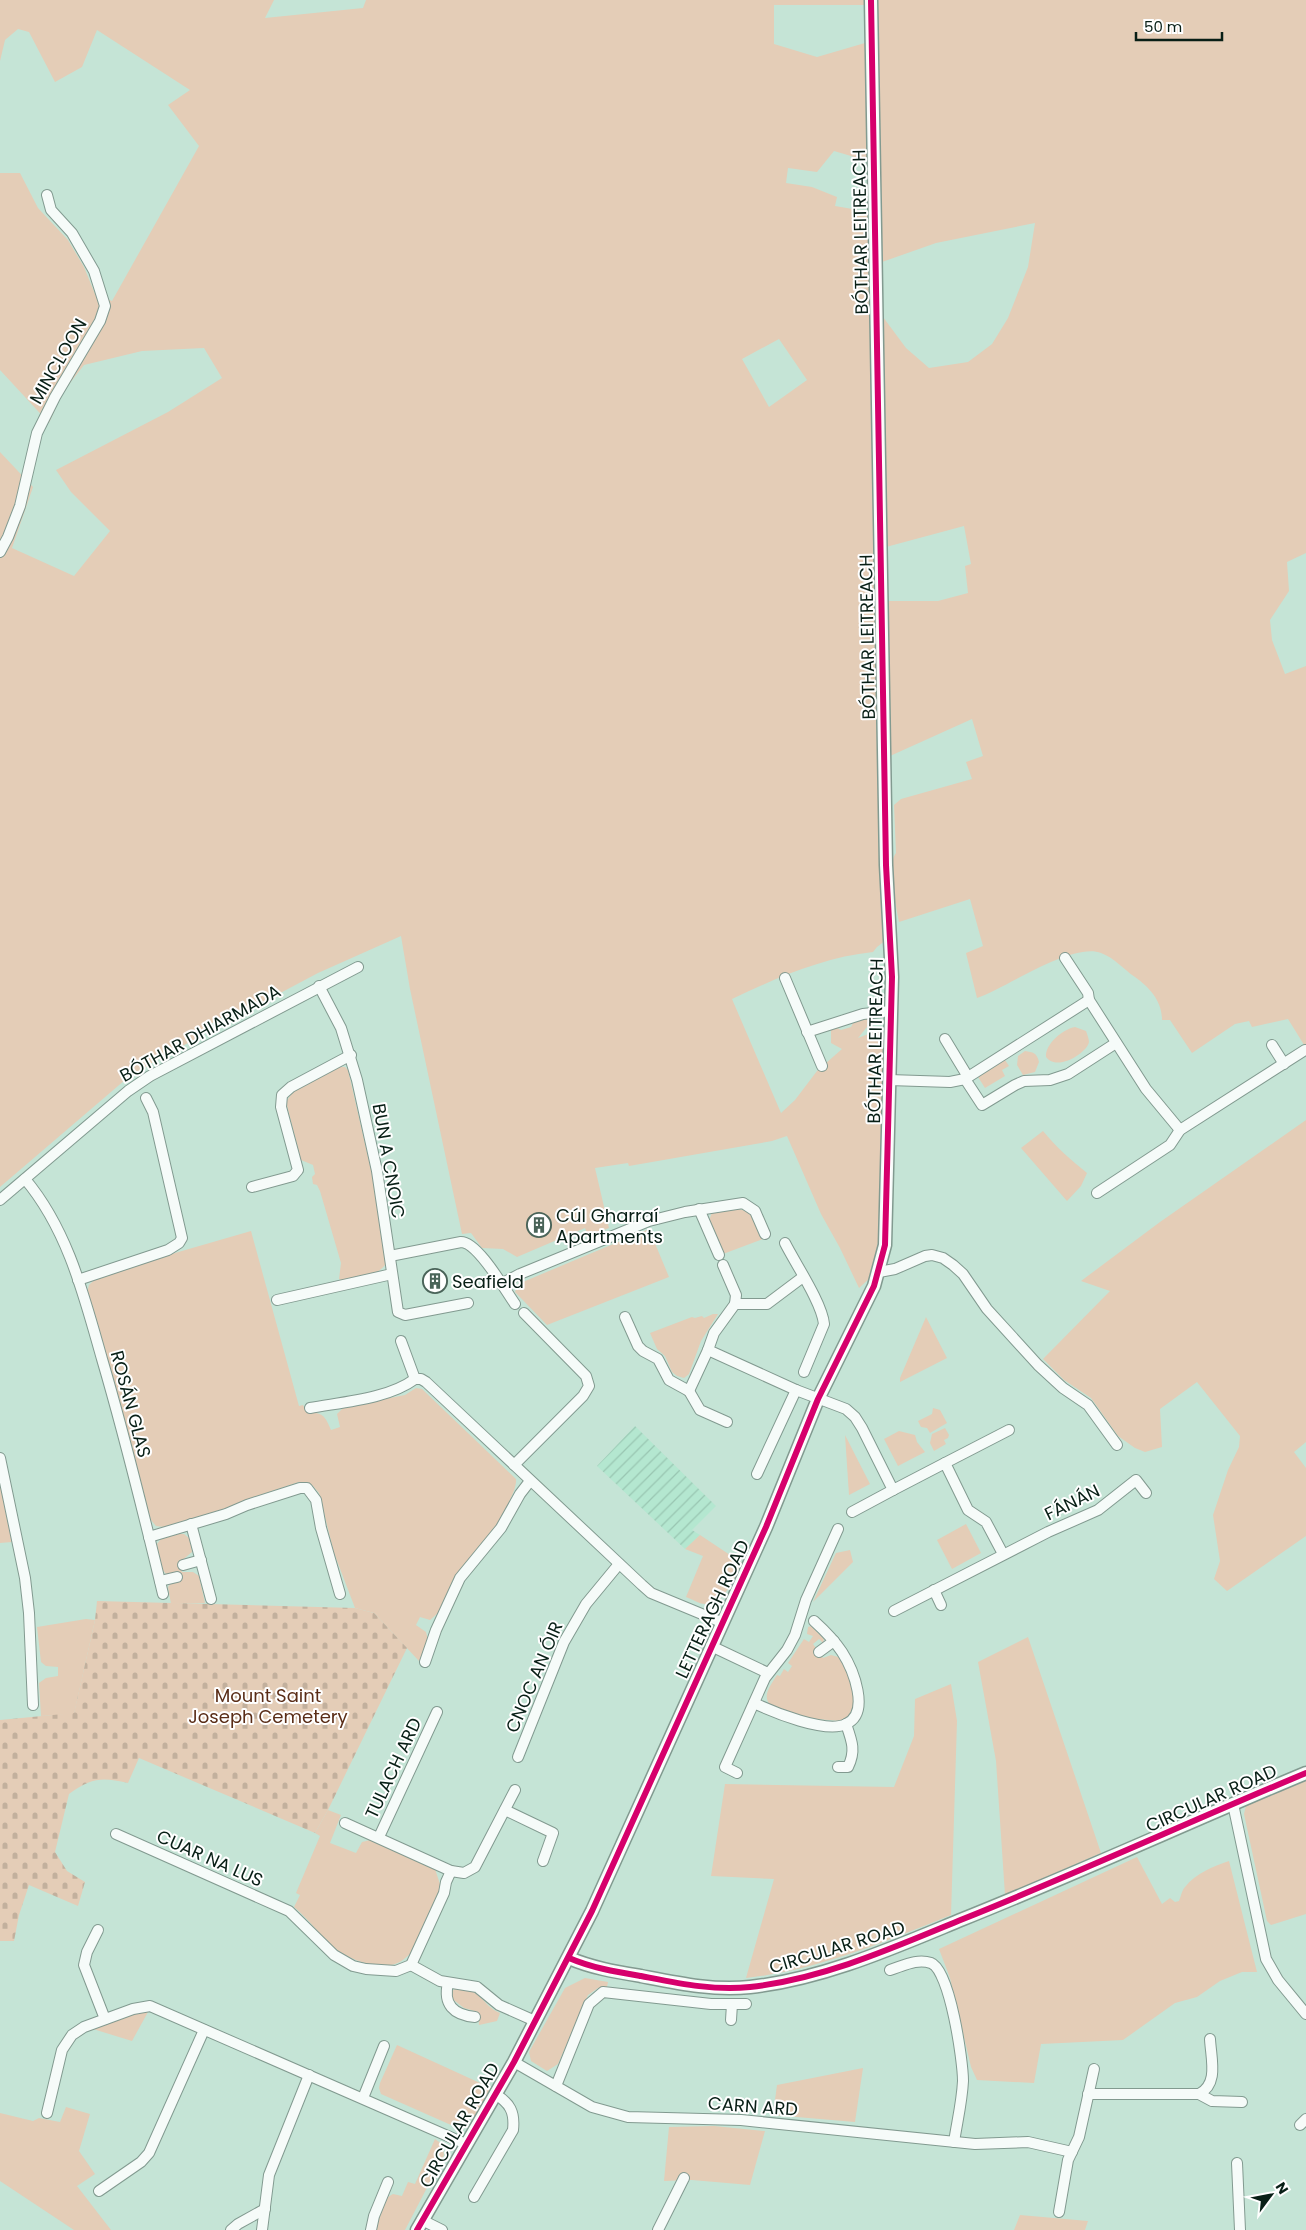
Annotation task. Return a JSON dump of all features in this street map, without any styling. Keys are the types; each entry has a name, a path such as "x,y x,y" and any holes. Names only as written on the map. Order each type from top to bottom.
{"street":[{"name":"BÓTHAR LEITREACH","path":"871,0 880,593 886,866 891,957 887,1226 879,1272"},
{"name":"MINCLOON","path":"0,552 20,506 37,433 55,397 100,321 105,306 94,271 72,233 51,210 47,195"},
{"path":"1065,958 1088,993 1089,1000 1146,1088 1180,1130"},
{"name":"BÓTHAR DHIARMADA","path":"0,1200 128,1091 150,1076 358,967"},
{"path":"785,978 822,1066"},
{"name":"BUN A CNOIC","path":"319,986 341,1028 351,1055 373,1154 390,1256 396,1308 399,1313 405,1315 468,1304"},
{"path":"889,1080 950,1082 967,1078 1089,1000"},
{"path":"807,1032 863,1014 891,1011"},
{"path":"944,1039 982,1105 1024,1081 1050,1080 1068,1074 1116,1042"},
{"path":"1272,1045 1284,1064"},
{"path":"1097,1193 1170,1145 1180,1130 1305,1050"},
{"path":"252,1187 293,1176 298,1170 281,1107 282,1095 292,1087 351,1055"},
{"path":"78,1280 168,1250 179,1243 182,1238 153,1112 146,1098"},
{"name":"ROSÁN GLAS","path":"25,1179 47,1208 54,1221 78,1280 106,1374 163,1594"},
{"path":"501,1284 520,1274 637,1225 700,1210 746,1204 755,1211 765,1234"},
{"path":"689,1391 714,1333 735,1304 736,1296 700,1210"},
{"path":"390,1256 465,1242 479,1252 514,1304"},
{"path":"785,1243 820,1311 824,1324 804,1372"},
{"path":"879,1272 894,1269 925,1256 943,1258 953,1265 963,1274 992,1314 1038,1364 1063,1388 1088,1405 1117,1445"},
{"name":"LETTERAGH ROAD","path":"569,1958 592,1912 710,1646 766,1527 818,1399 866,1303 879,1272"},
{"path":"277,1300 392,1274"},
{"path":"735,1304 767,1304 803,1278"},
{"path":"514,1466 583,1396 589,1386 586,1376 524,1313"},
{"path":"625,1317 638,1346 658,1359 669,1380 689,1391 700,1410 727,1422"},
{"path":"401,1341 415,1380"},
{"path":"708,1350 796,1390 846,1409 855,1417 893,1490"},
{"path":"310,1408 390,1393 415,1380 421,1379 651,1593 721,1622"},
{"path":"757,1474 796,1390"},
{"path":"852,1512 1009,1430"},
{"path":"0,1458 25,1578 33,1705"},
{"path":"945,1463 968,1510 986,1522 1003,1554"},
{"name":"FÁNÁN","path":"894,1611 1003,1554 1098,1510 1136,1480 1146,1493"},
{"path":"425,1662 436,1630 460,1578 501,1528 520,1494 530,1481"},
{"path":"149,1537 226,1514 300,1488 307,1488 316,1500 320,1522 340,1594"},
{"path":"191,1524 211,1600"},
{"path":"737,1772 725,1767 768,1673 787,1650 795,1635 806,1600 838,1529"},
{"path":"184,1565 200,1560"},
{"name":"CNOC AN ÓIR","path":"518,1757 564,1642 586,1604 619,1564"},
{"path":"160,1581 177,1577"},
{"path":"934,1590 941,1605"},
{"path":"754,1703 802,1722 838,1726 846,1724 856,1717 860,1705 850,1668 834,1642 814,1620"},
{"path":"819,1652 834,1642"},
{"path":"710,1646 768,1673"},
{"name":"TULACH ARD","path":"379,1837 437,1712"},
{"path":"838,1767 848,1767 853,1758 854,1746 846,1724"},
{"name":"CIRCULAR ROAD","path":"420,2225 514,2062 569,1958 598,1968 716,1988 752,1987 804,1977 870,1956 934,1932 1125,1852 1306,1773"},
{"path":"516,1790 475,1867 464,1873 451,1871 444,1893 411,1965 423,1973 448,1983 465,1983 477,1987 499,2006 534,2021"},
{"path":"1233,1804 1266,1959 1278,1980 1306,2014"},
{"path":"505,1810 553,1833 543,1861"},
{"name":"TULACH ARD","path":"345,1823 451,1871"},
{"name":"CUAR NA LUS","path":"116,1834 292,1912 326,1949 354,1966 387,1971 402,1970 411,1965"},
{"path":"98,1930 87,1952 84,1965 105,2019"},
{"path":"890,1970 925,1961 936,1966 943,1979 960,2042 962,2062 963,2084 954,2142"},
{"path":"448,1983 445,1996 449,2004 462,2014 475,2017"},
{"path":"556,2086 589,2004 602,1992 711,2004 746,2004"},
{"path":"731,2020 732,2004"},
{"path":"47,2114 65,2044 76,2032 105,2019 134,2009 150,2006 466,2144"},
{"path":"99,2190 141,2162 149,2153 204,2030"},
{"path":"1088,2094 1199,2094 1207,2090 1212,2082 1210,2039"},
{"path":"363,2098 384,2046"},
{"name":"CARN ARD","path":"514,2062 592,2107 628,2117 741,2120 878,2132 980,2144 1028,2142 1072,2152"},
{"path":"1059,2212 1066,2169 1079,2137 1094,2069"},
{"path":"262,2230 269,2175 310,2075"},
{"path":"474,2197 512,2130 514,2121 508,2103 495,2094"},
{"path":"1199,2094 1212,2101 1242,2102"},
{"path":"1237,2163 1240,2230"},
{"path":"658,2230 684,2178"},
{"path":"371,2230 374,2216 388,2182"},
{"path":"231,2230 243,2220 265,2209"},
{"path":"420,2225 442,2230"}],"shaded area":[{"path":"635,1426 716,1506 692,1530 700,1535 685,1549 597,1466"}],"green space":[{"path":"0,0 274,0 265,18 363,8 366,0 864,0 864,5 774,5 774,44 817,57 865,43 868,161 834,151 817,172 788,168 786,183 812,187 837,197 835,206 870,212 886,940 873,952 836,958 818,964 783,976 732,999 781,1113 795,1100 817,1071 842,1049 831,1043 831,1030 836,1027 841,1030 851,1027 854,1021 868,1018 867,1027 858,1038 881,1029 885,1075 882,1223 871,1277 859,1288 821,1214 787,1136 772,1141 629,1166 628,1163 595,1168 609,1228 588,1236 585,1228 517,1257 503,1249 482,1248 471,1233 462,1234 410,989 401,936 318,973 239,1015 220,1018 211,1024 203,1035 160,1058 125,1080 0,1187 0,452 33,487 12,548 74,576 110,531 71,492 56,470 168,412 222,378 204,348 142,351 84,365 63,392 49,423 0,370 0,173 20,173 38,208 68,240 84,267 95,294 112,301 199,146 168,105 190,90 97,30 82,67 55,82 29,32 18,29 5,40 0,61","holes":["779,339 807,380 769,407 742,359"]},
{"path":"877,0 1306,0 1306,553 1287,562 1289,591 1270,620 1272,640 1285,674 1306,666 1306,1048 1288,1019 1252,1027 1249,1021 1235,1024 1192,1053 1170,1020 1162,1020 1160,1007 1150,990 1106,955 1089,951 1057,960 977,998 966,953 983,946 970,899 899,922 892,876 893,859 896,853 894,805 901,799 972,779 966,762 983,756 972,719 890,756 888,749 889,668 886,601 938,601 968,593 965,566 971,564 964,526 886,547 883,317 906,348 929,368 968,362 992,344 1008,318 1028,267 1035,223 936,243 882,262"},
{"path":"1075,1027 1086,1031 1089,1042 1083,1051 1064,1062 1057,1063 1046,1057 1048,1047 1052,1042 1060,1034"},
{"path":"1025,1051 1034,1054 1039,1062 1035,1072 1023,1075 1017,1065 1018,1056"},
{"path":"1005,1060 1009,1066 1002,1070 1005,1076 985,1088 978,1077"},
{"path":"339,1067 345,1067 348,1070 372,1174 386,1263 379,1271 373,1274 343,1281 339,1279 341,1263 320,1191 317,1185 313,1184 312,1177 315,1174 313,1165 301,1160 286,1102 294,1090"},
{"path":"1306,1120 1306,1442 1294,1452 1306,1468 1306,1536 1227,1591 1214,1579 1220,1561 1213,1515 1228,1470 1239,1447 1240,1436 1197,1382 1160,1409 1162,1447 1145,1452 1135,1448 1118,1436 1091,1398 1064,1380 1043,1359 1110,1291 1081,1281 1160,1222"},
{"path":"1043,1131 1087,1173 1081,1186 1067,1201 1021,1148"},
{"path":"735,1209 747,1212 754,1218 763,1239 723,1254 709,1221 712,1212"},
{"path":"649,1229 669,1277 547,1325 515,1292 518,1284"},
{"path":"251,1231 299,1406 303,1405 307,1413 317,1413 323,1416 331,1430 340,1427 337,1414 344,1407 405,1395 416,1388 422,1389 516,1479 514,1490 497,1525 438,1613 430,1620 420,1617 416,1625 426,1632 428,1640 419,1661 374,1613 355,1608 334,1553 319,1493 307,1482 299,1482 245,1500 231,1507 164,1527 156,1526 151,1520 87,1293 89,1285 94,1280 175,1253"},
{"path":"718,1314 701,1341 689,1374 684,1378 677,1376 672,1372 665,1356 657,1349 650,1333 692,1317 702,1316 704,1318"},
{"path":"926,1317 947,1358 900,1382 900,1378"},
{"path":"933,1408 940,1410 947,1423 930,1433 927,1428 921,1427 918,1421 932,1414"},
{"path":"945,1428 949,1435 944,1440 946,1444 934,1451 930,1443 932,1434"},
{"path":"899,1431 915,1435 917,1442 925,1452 898,1466 884,1439"},
{"path":"845,1435 870,1484 849,1495"},
{"path":"0,1484 12,1542 0,1543"},
{"path":"966,1524 981,1553 952,1569 937,1540"},
{"path":"174,1534 184,1534 190,1539 192,1552 180,1562 182,1572 193,1572 199,1576 205,1603 171,1604 168,1587 171,1583 180,1581 179,1573 166,1574 161,1568 157,1544 161,1539"},
{"path":"700,1535 742,1563 732,1583 723,1595 712,1603 705,1604 686,1597 703,1556 685,1549"},
{"path":"850,1550 853,1562 813,1602 836,1553"},
{"name":"Mount Saint Joseph Cemetery","path":"97,1601 355,1608 374,1613 407,1648 315,1833 139,1758 128,1783 97,1780 69,1794 55,1852 67,1871 85,1882 78,1906 29,1885 19,1915 14,1941 0,1941 0,1720 74,1713 95,1620"},
{"path":"86,1619 95,1620 74,1714 41,1716 39,1683 46,1678 58,1676 58,1667 46,1666 41,1662 37,1627"},
{"path":"811,1626 824,1639 823,1643 819,1639 813,1644 823,1658 831,1655 838,1657 846,1670 851,1684 854,1707 852,1714 841,1721 803,1718 771,1706 768,1702 768,1690 777,1675 780,1676 784,1669 788,1672 792,1666 788,1663 804,1639 809,1642 813,1636 807,1634 808,1627"},
{"path":"1028,1637 1101,1853 1005,1895 996,1761 978,1662"},
{"path":"951,1684 957,1721 951,1915 876,1945 825,1962 799,1969 746,1978 774,1879 711,1876 725,1784 894,1787 914,1736 915,1699"},
{"path":"1306,1780 1306,1914 1271,1925 1267,1921 1244,1814 1246,1805"},
{"path":"328,1810 341,1815 330,1843 356,1853 362,1842 370,1840 435,1869 440,1884 439,1894 411,1953 402,1961 380,1966 346,1956 328,1942 294,1907 300,1895 296,1893 320,1836 315,1833"},
{"path":"1137,1857 1162,1904 1170,1898 1175,1902 1179,1901 1182,1891 1194,1878 1211,1868 1229,1861 1257,1972 1242,1972 1220,1981 1197,1997 1175,2003 1123,2040 1041,2044 1034,2083 977,2080 971,2067 950,1978 939,1949"},
{"path":"585,1978 608,1982 607,1987 598,1988 588,1995 558,2064 547,2071 531,2061 529,2052 565,1988"},
{"path":"455,1989 470,1990 476,1993 494,2010 500,2013 497,2021 479,2025 478,2012 464,2008 451,1998 452,1991"},
{"path":"140,2011 148,2012 132,2041 93,2029"},
{"path":"397,2045 491,2088 475,2116 470,2116 451,2125 381,2094 380,2083"},
{"path":"863,2068 855,2122 773,2115 777,2085"},
{"path":"66,2107 90,2114 79,2151 95,2174 77,2186 111,2230 74,2230 0,2181 0,2113 33,2121 39,2118 60,2122"},
{"path":"714,2126 765,2131 750,2185 692,2180 664,2181 669,2127"},
{"path":"435,2139 442,2144 444,2155 405,2230 375,2230 386,2198 393,2194 402,2196 408,2182 415,2184"},
{"path":"1020,2215 1088,2221 1085,2230 1014,2230"}],"cycle path":[{"path":"417,2230 514,2062 592,1911 766,1527 818,1399 874,1286 885,1245 892,977 886,865 871,0"},
{"path":"569,1958 614,1971 682,1984 709,1987 750,1987 805,1977 859,1960 1049,1884 1306,1773"}],"place":[{"name":"Cúl Gharraí Apartments","path":"539,1225"},
{"name":"Seafield","path":"435,1281"}]}
